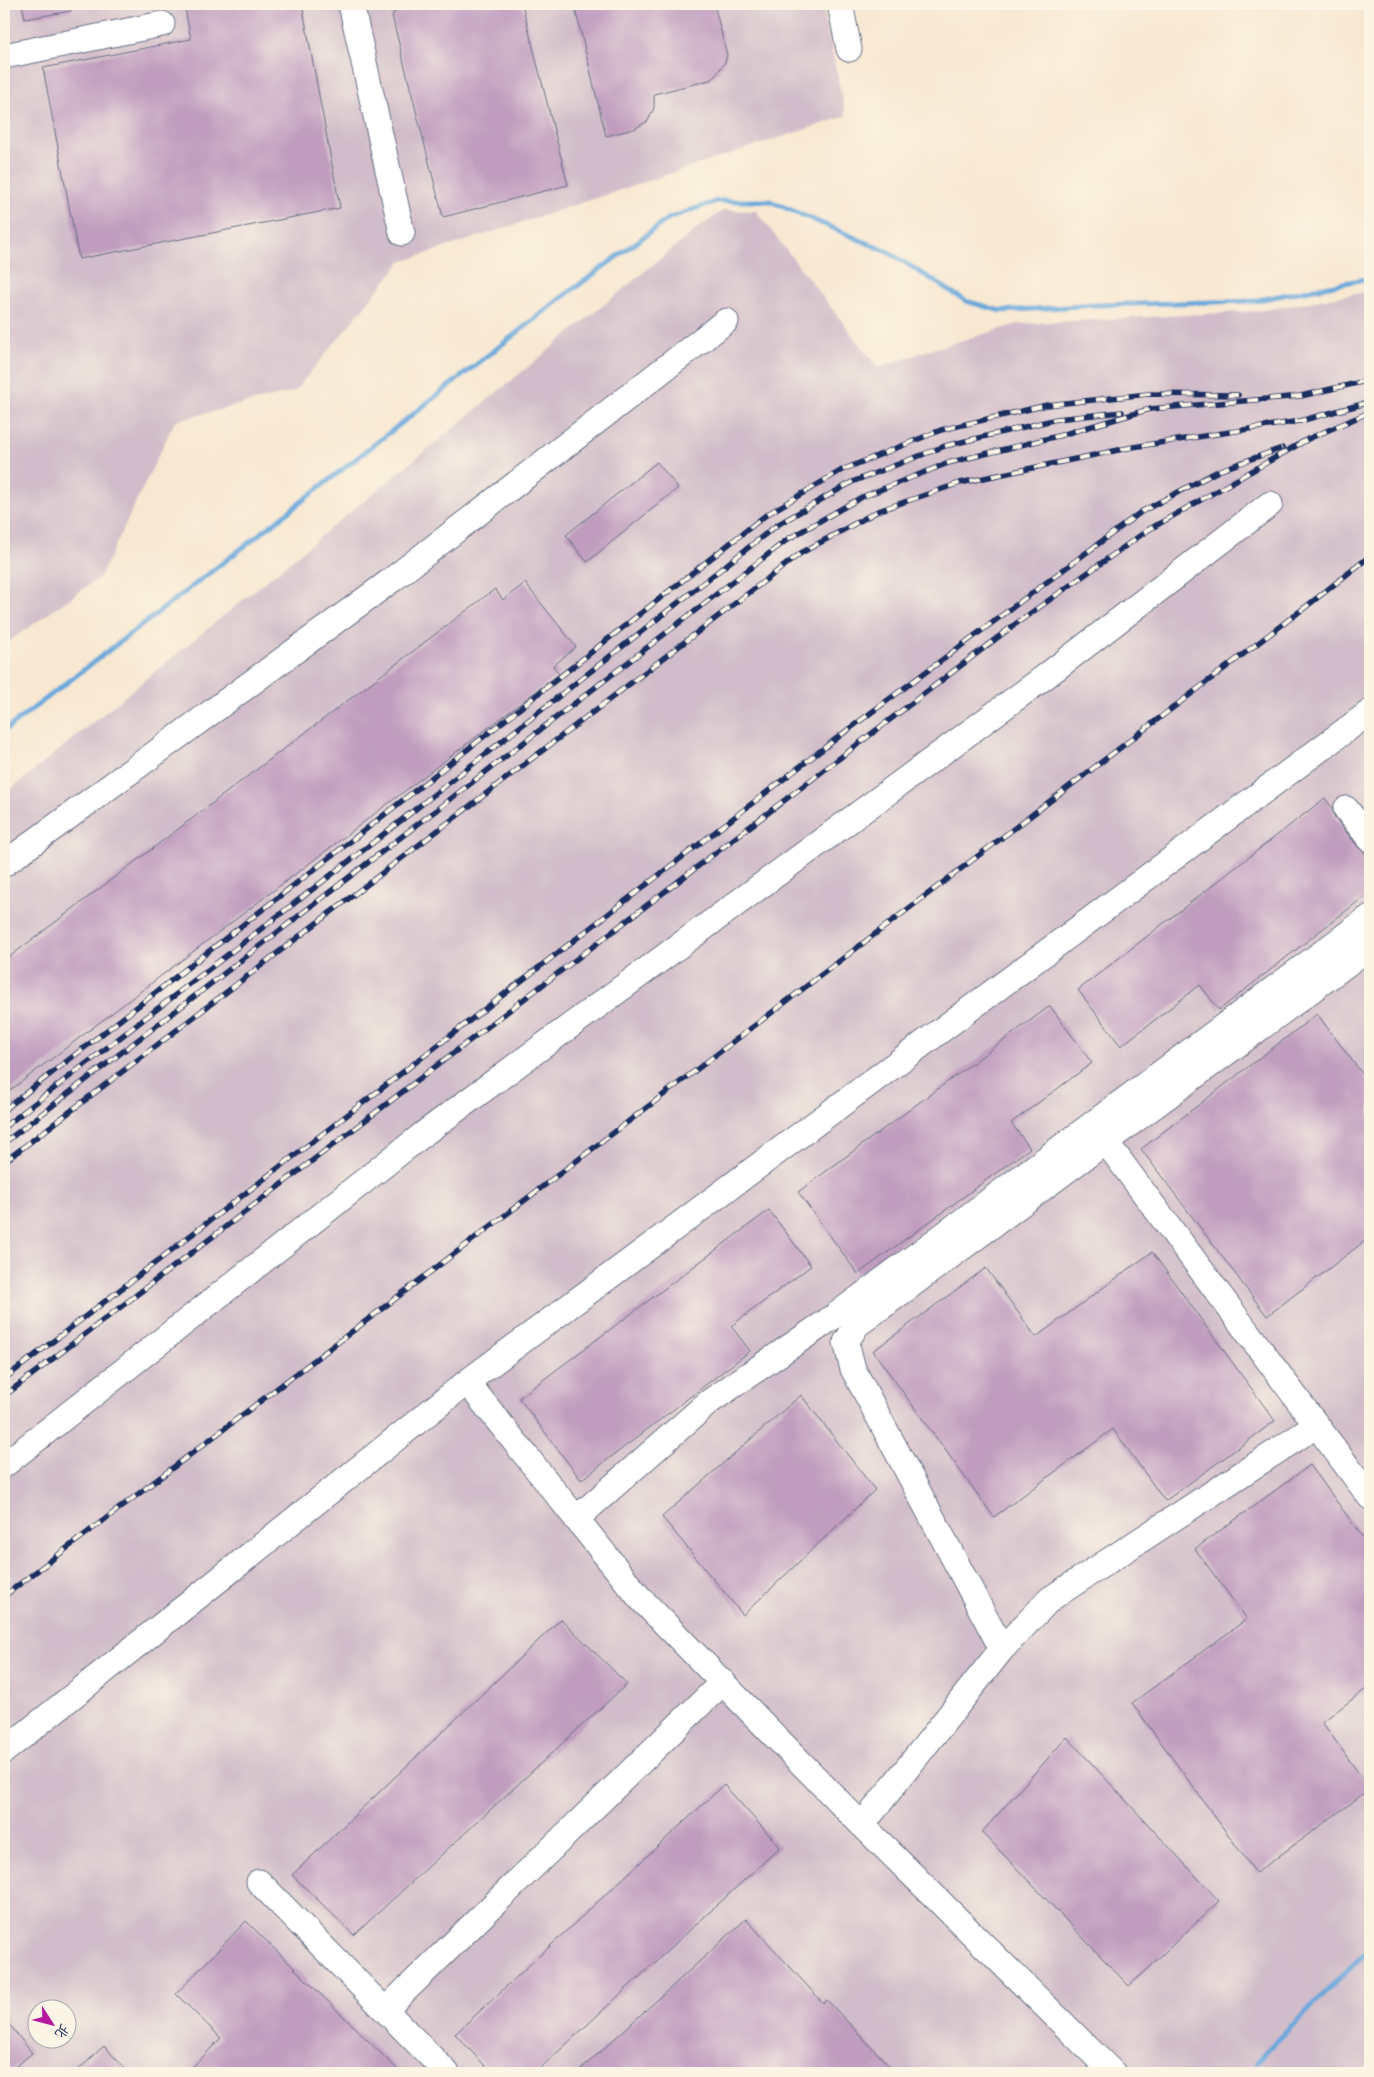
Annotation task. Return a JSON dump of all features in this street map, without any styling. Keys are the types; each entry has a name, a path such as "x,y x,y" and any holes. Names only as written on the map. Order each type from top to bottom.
{"street":[{"path":"351,4 402,233"},
{"path":"840,4 849,49"},
{"path":"4,56 162,24"},
{"path":"4,864 393,579 726,321"},
{"path":"4,1465 426,1132 1046,676 1270,504"},
{"path":"4,1751 468,1382 1370,712"},
{"path":"1346,809 1370,839"},
{"path":"576,1519 709,1402 836,1315 1370,917"},
{"path":"1002,1649 853,1369 846,1342 858,1325 1370,947"},
{"path":"1106,1142 1370,1497"},
{"path":"468,1382 639,1597 862,1826 1113,2073"},
{"path":"862,1826 1002,1649 1050,1600 1317,1425"},
{"path":"385,2010 723,1682"},
{"path":"259,1882 447,2073"}],"shaded area":[{"path":"4,4 822,4 846,116 401,262 295,391 175,421 100,577 4,645"},
{"path":"724,210 756,211 878,368 929,350 1018,324 1259,311 1370,291 1370,2064 1360,2073 4,2073 4,795 698,228"}],"building":[{"path":"22,4 71,4 71,11 25,19"},
{"path":"184,4 302,4 340,208 79,259 43,68 191,39"},
{"path":"399,4 522,4 568,185 443,217 392,16"},
{"path":"574,4 714,4 727,55 725,62 710,80 654,94 654,108 648,121 634,129 606,136"},
{"path":"657,462 678,488 587,562 566,535"},
{"path":"525,583 576,647 553,666 559,674 4,1095 4,961 495,589 503,600"},
{"path":"1325,798 1332,808 1335,818 1359,848 1370,857 1370,892 1219,1010 1200,985 1121,1046 1078,990"},
{"path":"1050,1006 1092,1063 1011,1123 1030,1148 858,1274 798,1192"},
{"path":"1317,1014 1370,1084 1370,1237 1267,1316 1141,1149"},
{"path":"769,1210 811,1266 731,1326 750,1351 581,1480 519,1398"},
{"path":"1152,1252 1275,1421 1165,1501 1113,1429 994,1517 873,1351 986,1268 1036,1337"},
{"path":"801,1395 875,1490 743,1615 662,1517"},
{"path":"1310,1465 1370,1547 1370,1686 1322,1722 1370,1789 1256,1873 1132,1703 1247,1619 1195,1549"},
{"path":"561,1619 627,1684 354,1935 292,1875"},
{"path":"1067,1737 1219,1901 1129,1986 982,1832"},
{"path":"724,1785 780,1847 535,2073 492,2073 455,2034"},
{"path":"746,1919 823,2003 827,2000 896,2073 577,2073"},
{"path":"246,1921 401,2073 187,2073 221,2038 176,1994"},
{"path":"4,2018 32,2053 8,2073 4,2073"},
{"path":"104,2046 129,2073 75,2073"}],"waterway":[{"path":"4,731 246,545 560,299 669,218 717,201 770,201 888,252 966,301 1001,311 1096,305 1253,301 1370,278"},
{"path":"1256,2062 1370,1948"}],"railway":[{"path":"4,1143 788,539 862,497 948,463 1058,436 1150,409 1301,396 1370,380"},
{"path":"4,1110 766,515 842,470 941,430 1047,405 1148,394 1238,395"},
{"path":"4,1162 801,553 878,511 960,483 1133,447 1300,421 1370,402"},
{"path":"4,1127 366,848 777,525 852,482 945,446 1057,419 1122,412"},
{"path":"4,1396 1014,625 1148,530 1308,439 1370,412"},
{"path":"4,1379 841,735 1141,512 1218,471 1282,448"},
{"path":"4,1596 1370,556"}]}
